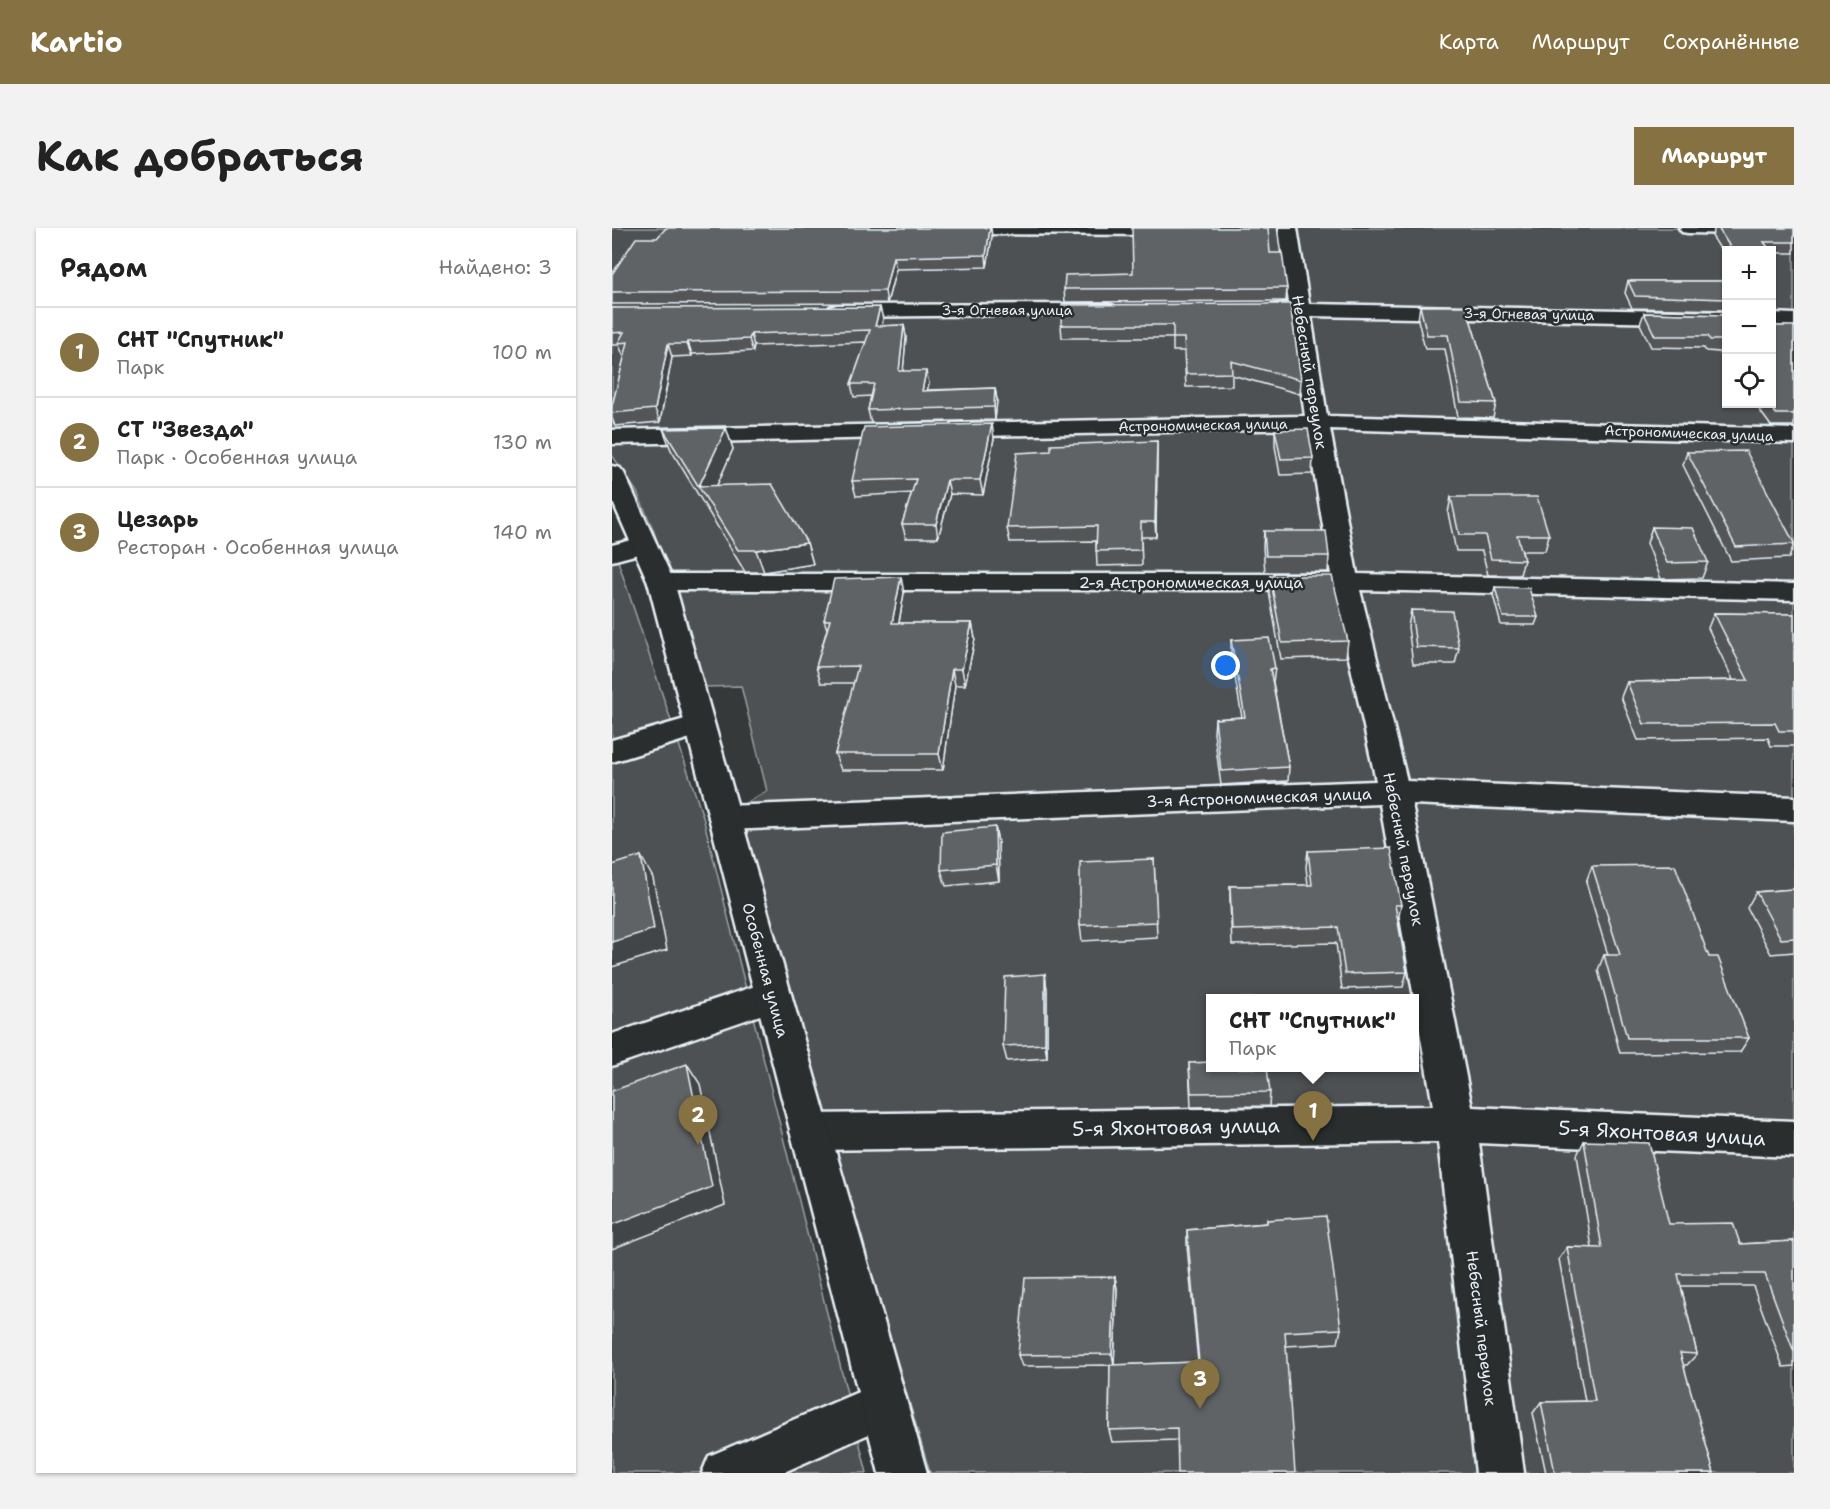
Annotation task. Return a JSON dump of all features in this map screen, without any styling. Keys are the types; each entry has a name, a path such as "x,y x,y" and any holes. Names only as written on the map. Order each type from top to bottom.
{"main road":[{"path":"1688,228 1794,230"},
{"path":"930,229 1193,230"},
{"name":"Небесный переулок","path":"1284,229 1300,309 1345,582 1394,792 1456,1124 1500,1473"},
{"name":"3-я Огневая улица","path":"1265,309 1722,318"},
{"name":"3-я Огневая улица","path":"814,311 1122,310"},
{"path":"1776,319 1794,320"},
{"name":"Астрономическая улица","path":"612,437 1317,423 1794,436"},
{"name":"Особенная улица","path":"612,473 628,549 661,582 903,1473"},
{"name":"2-я Астрономическая улица","path":"661,582 1345,582 1794,592"},
{"path":"612,751 699,725"},
{"name":"3-я Астрономическая улица","path":"724,818 1394,792 1794,809"},
{"path":"612,1050 773,995"},
{"name":"5-я Яхонтовая улица","path":"810,1132 1456,1124 1794,1139"},
{"path":"726,1473 884,1404"}],"shaded area":[{"path":"612,228 1794,228 1794,1473 930,1473 735,809 767,791 741,686 706,687 653,529 637,492 612,455"},
{"path":"612,543 703,817 867,1473 612,1473"}],"building":[{"path":"666,228 990,228 986,255 893,257 885,291 612,292 612,274 636,238 657,238"},
{"path":"1132,228 1268,228 1270,253 1282,253 1287,288 1064,289 1065,275 1133,273"},
{"path":"1718,228 1794,228 1794,242 1764,242 1767,246 1729,246"},
{"path":"1628,281 1722,281 1722,299 1635,296"},
{"path":"1290,304 1301,380 1231,361 1232,373 1186,374 1184,338 1173,338 1173,325 1061,325 1062,305"},
{"path":"1420,306 1466,306 1496,403 1461,402 1448,335 1427,335"},
{"path":"880,307 875,326 904,325 899,371 926,371 922,391 995,388 994,407 868,410 874,384 851,384 870,330 751,334 749,339 668,344 655,409 612,413 628,342 618,343 624,332 612,333 612,308"},
{"path":"1644,313 1722,315 1722,340 1710,340 1708,336 1655,336"},
{"path":"1776,326 1794,326 1794,414 1776,414 1771,408 1776,408"},
{"path":"992,424 980,480 947,480 936,524 902,524 916,479 852,481 864,427"},
{"path":"726,428 699,486 772,484 807,543 756,550 738,550 663,429"},
{"path":"1308,429 1313,458 1281,459 1275,430"},
{"path":"1157,441 1155,522 1141,522 1141,550 1096,551 1097,526 1007,528 1017,453 1051,451 1051,445"},
{"path":"1746,451 1794,544 1736,547 1687,452"},
{"path":"1451,497 1537,497 1549,535 1517,535 1524,560 1491,559 1485,535 1459,535"},
{"path":"1652,527 1693,528 1708,562 1667,563"},
{"path":"1264,531 1326,531 1329,556 1266,556"},
{"path":"1270,576 1332,576 1348,641 1282,643"},
{"path":"901,577 892,623 972,623 962,669 952,669 939,754 835,754 858,666 816,667 830,620 824,620 834,579"},
{"path":"1495,587 1529,588 1538,617 1503,617"},
{"path":"1411,610 1452,611 1459,648 1416,647"},
{"path":"1714,613 1794,614 1794,731 1779,731 1775,723 1644,724 1627,682 1748,680"},
{"path":"1269,638 1275,668 1270,669 1289,767 1221,771 1215,719 1245,717 1231,640"},
{"path":"995,827 996,865 941,870 942,832"},
{"path":"1391,848 1401,905 1395,905 1407,972 1345,974 1338,927 1232,930 1230,886 1312,885 1308,851"},
{"path":"641,856 654,929 612,942 612,865"},
{"path":"1154,859 1157,922 1080,925 1080,862"},
{"path":"1675,865 1709,957 1718,957 1749,1038 1627,1038 1604,955 1620,955 1592,866"},
{"path":"1794,889 1794,938 1781,939 1756,892"},
{"path":"1045,974 1045,1044 1003,1046 1005,977"},
{"path":"1206,1062 1206,1072 1268,1072 1270,1092 1191,1093 1189,1063"},
{"path":"687,1064 712,1187 612,1225 612,1091"},
{"path":"1584,1141 1649,1143 1669,1224 1733,1223 1740,1244 1794,1241 1794,1352 1765,1274 1678,1274 1697,1354 1680,1353 1714,1473 1555,1473 1541,1402 1595,1401 1567,1247 1602,1248"},
{"path":"1326,1216 1341,1329 1285,1332 1295,1473 1178,1473 1177,1428 1109,1430 1110,1365 1199,1362 1187,1230 1267,1223 1267,1220"},
{"path":"1115,1277 1112,1354 1018,1355 1025,1278"}],"place":[{"name":"СНТ \"Спутник\"","path":"1313,1141"},
{"name":"СТ \"Звезда\"","path":"698,1145"},
{"name":"Цезарь","path":"1200,1409"}]}
